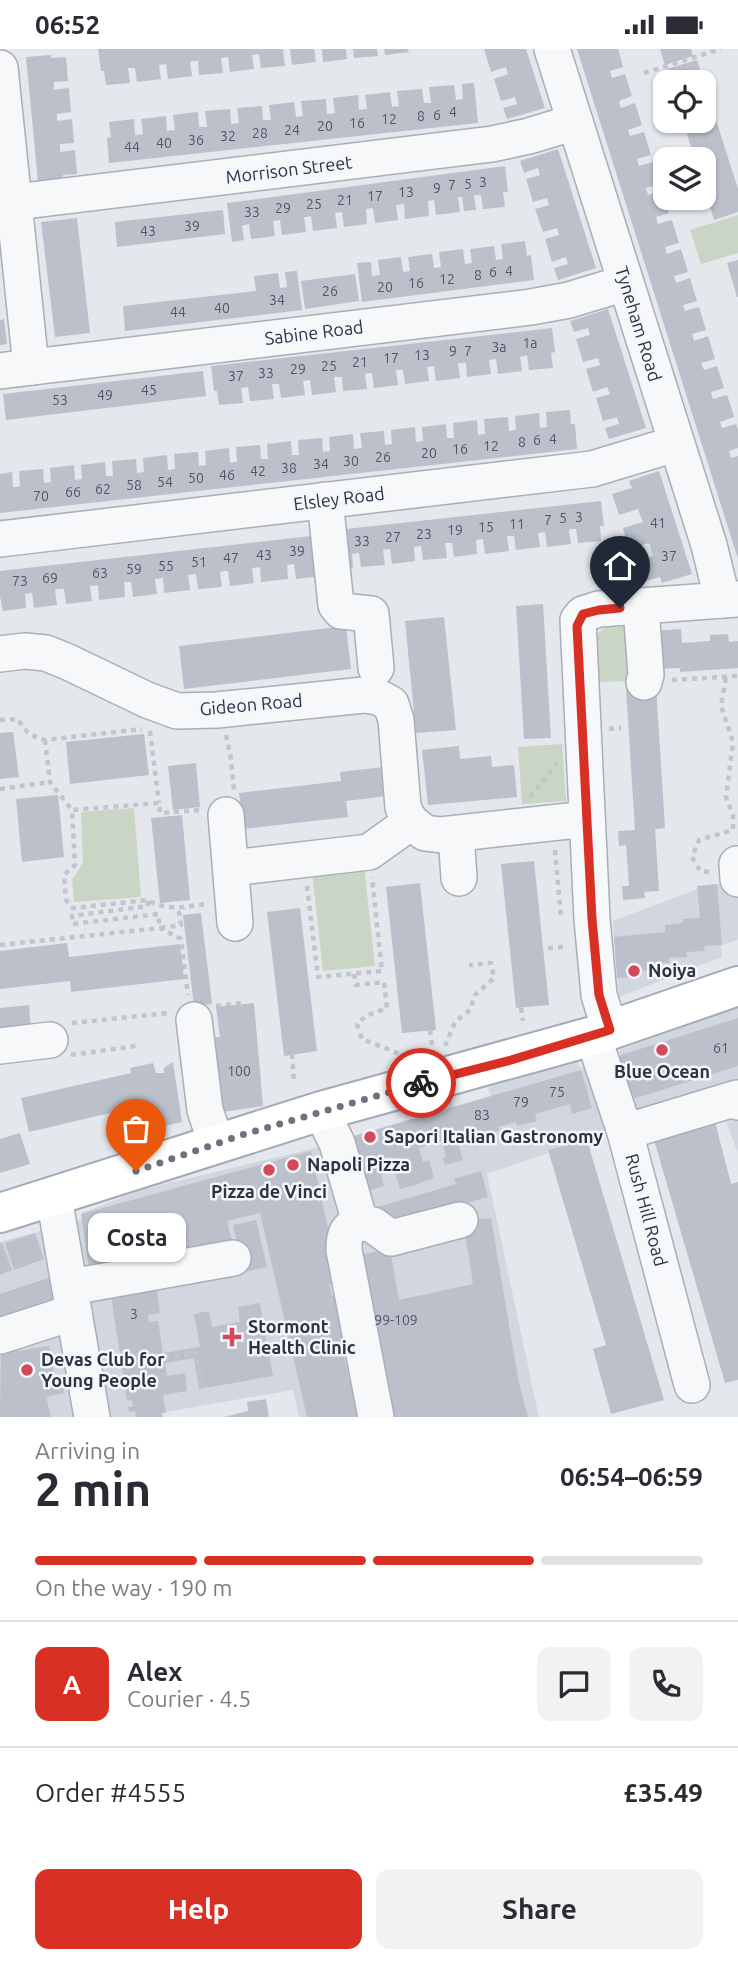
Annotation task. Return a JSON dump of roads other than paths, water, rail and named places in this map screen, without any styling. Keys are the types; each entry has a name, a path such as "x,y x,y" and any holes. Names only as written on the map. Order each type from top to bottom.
{"main road":[{"path":"0,1213 321,1111 602,1033 738,986"}],"street":[{"name":"Tyneham Road","path":"552,49 709,545 720,590 729,600"},
{"path":"0,68 15,369"},
{"name":"Morrison Street","path":"7,204 492,144 529,137 575,122"},
{"name":"Sabine Road","path":"15,369 531,307 569,300 625,283"},
{"name":"Elsley Road","path":"0,540 592,469 675,444"},
{"path":"325,500 336,604 341,611 371,614 376,669"},
{"path":"644,682 646,675 641,607 729,600"},
{"name":"Rush Hill Road","path":"641,607 590,611 578,620 598,987 602,1033 625,1132 692,1385"},
{"name":"Gideon Road","path":"0,654 25,651 46,653 177,711 364,695 378,697 391,704 396,720 403,807 411,822"},
{"path":"225,811 233,897 304,860 369,852 411,822 425,833 441,835 587,819"},
{"path":"456,834 459,878"},
{"path":"737,864 738,879"},
{"path":"192,1015 205,1110 216,1143"},
{"path":"0,1045 57,1032"},
{"path":"625,1132 737,1098 738,1102"},
{"path":"321,1111 337,1143 360,1222"},
{"path":"54,1197 92,1417"},
{"path":"376,1417 344,1250 344,1235 348,1228 360,1222 373,1225 391,1238 460,1220"},
{"path":"0,1336 73,1300 233,1258"}],"place":[{"name":"Noiya","path":"634,971"},
{"name":"Blue Ocean","path":"662,1050"},
{"name":"Sapori Italian Gastronomy","path":"370,1137"},
{"name":"Napoli Pizza","path":"293,1165"},
{"name":"Pizza de Vinci","path":"269,1170"},
{"name":"Costa","path":"136,1171"},
{"name":"Stormont Health Clinic","path":"232,1337"},
{"name":"Devas Club for Young People","path":"27,1370"}]}
